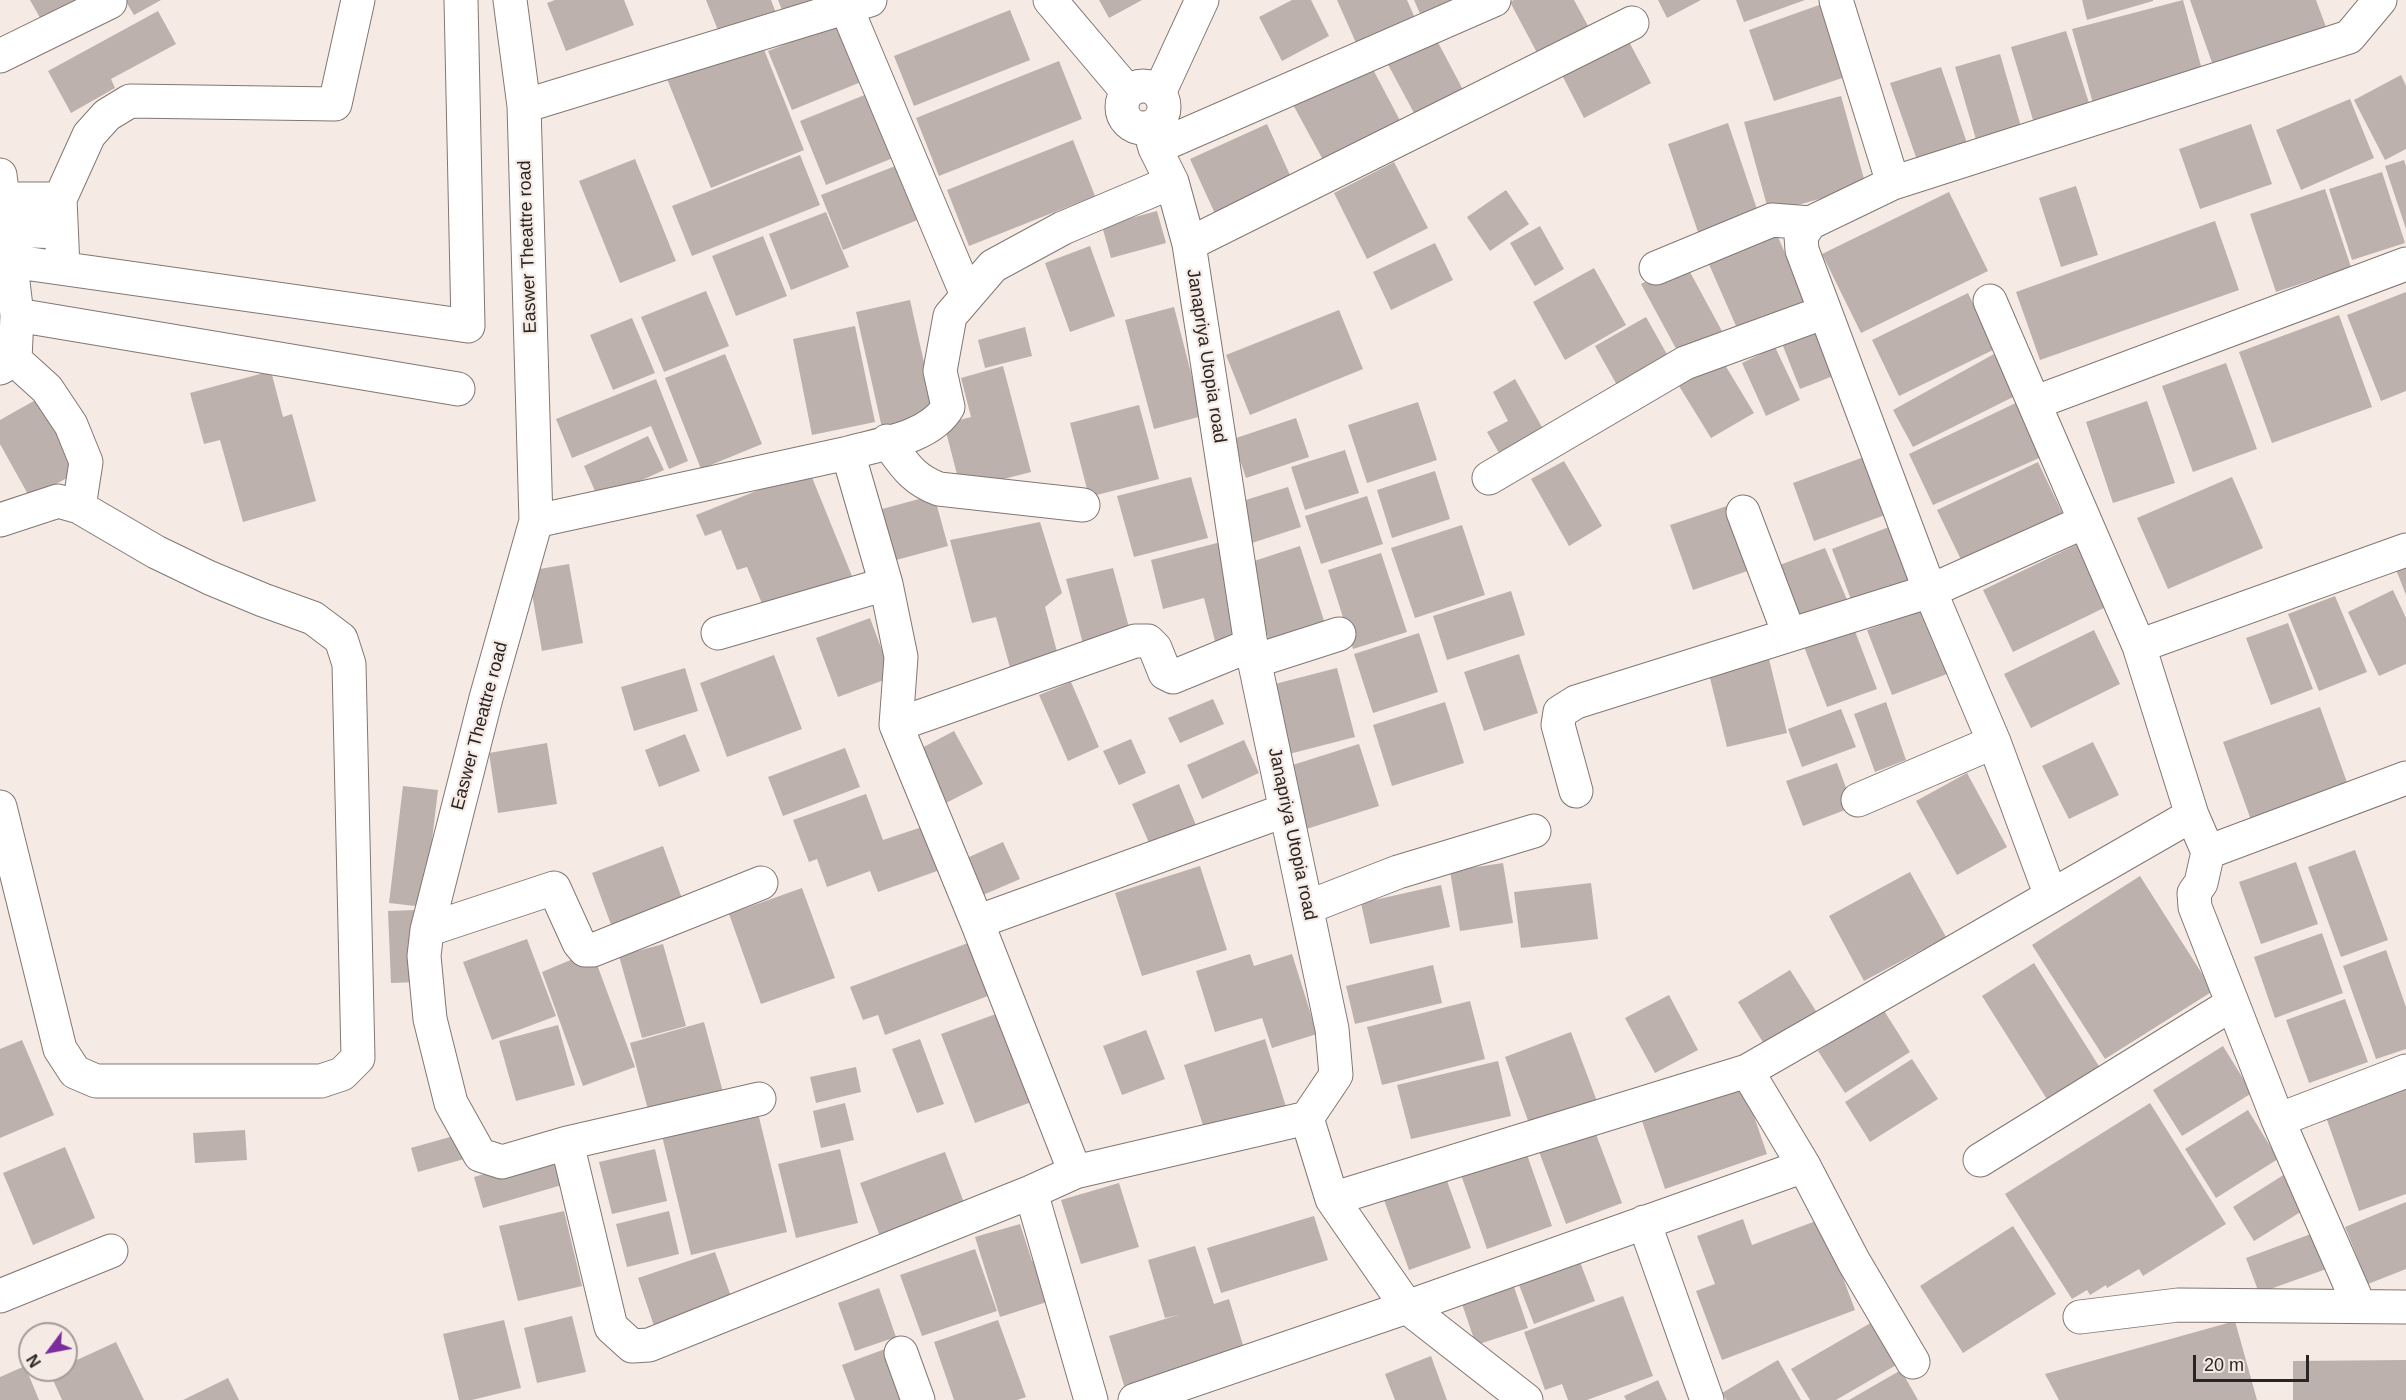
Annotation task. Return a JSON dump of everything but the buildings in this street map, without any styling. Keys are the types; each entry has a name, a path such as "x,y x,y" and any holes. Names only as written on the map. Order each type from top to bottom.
{"street":[{"path":"0,56 110,2 109,0"},
{"path":"63,267 60,199 89,135 107,115 130,101 335,104 358,0"},
{"path":"5,216 63,267 468,326 461,0"},
{"name":"Easwer Theattre road","path":"510,0 524,106 536,520 486,698 427,930 424,956 430,1019 451,1103 480,1155 502,1162 567,1143 759,1099"},
{"path":"1050,0 1127,91"},
{"path":"1159,93 1202,0"},
{"path":"1152,138 1494,0"},
{"path":"1836,0 1893,183"},
{"path":"524,106 858,4 967,295"},
{"path":"1656,268 1772,220 1810,222 1893,183 2349,38 2364,6"},
{"path":"1189,244 1632,24"},
{"path":"1140,85 1159,93 1163,99 1163,113 1155,124 1152,138 1124,117 1121,103 1127,91 1140,85"},
{"name":"Janapriya Utopia road","path":"1152,138 1172,182 1189,244 1253,653 1332,1029 1336,1075 1307,1118"},
{"path":"536,520 848,453 920,432 942,416 948,407 940,371 950,316 993,266 1063,228 1172,182"},
{"path":"5,216 60,199"},
{"path":"5,216 61,232"},
{"path":"5,216 17,315 8,364 47,389 70,425 86,462 79,507"},
{"path":"1810,222 1801,236 1802,250 1930,591 1994,742 2050,896"},
{"path":"2034,403 2406,264"},
{"path":"1990,301 2139,646 2192,815 2208,852 2201,883 2194,893 2194,908 2278,1120 2359,1305"},
{"path":"1489,478 1685,363 1825,312"},
{"path":"17,315 458,389"},
{"path":"887,441 914,476 923,483 939,489 1083,505"},
{"path":"848,453 886,584 901,657 896,725 977,922 1075,1172"},
{"path":"0,520 58,501 79,507 156,552 210,578 314,618 341,639 349,664 358,1058 342,1074 321,1081 96,1081 75,1072 60,1049 0,807"},
{"path":"1743,512 1789,634"},
{"path":"1576,791 1558,725 1560,712 1576,702 1930,591 2084,522"},
{"path":"2139,646 2406,549"},
{"path":"718,633 886,584"},
{"path":"896,725 1134,641 1148,641 1155,648 1165,674 1173,677 1253,653 1339,634"},
{"path":"1858,800 1994,742"},
{"path":"2208,852 2406,778"},
{"path":"977,922 1286,810"},
{"path":"1332,1199 1747,1071 2192,815"},
{"path":"1308,907 1398,872 1534,831"},
{"path":"427,930 554,888 579,943 585,950 592,950 761,883"},
{"path":"1980,1160 2232,1004"},
{"path":"1747,1071 1804,1166 1854,1262 1913,1362"},
{"path":"2278,1120 2406,1071"},
{"path":"567,1143 611,1327 632,1346 649,1345 1031,1192 1075,1172 1307,1118 1332,1199 1407,1307 1526,1400"},
{"path":"1135,1400 1407,1307 1804,1166"},
{"path":"1031,1192 1091,1400"},
{"path":"1644,1222 1707,1400"},
{"path":"0,1296 111,1251"},
{"path":"2080,1317 2178,1305 2406,1307"},
{"path":"901,1353 918,1400"}]}
